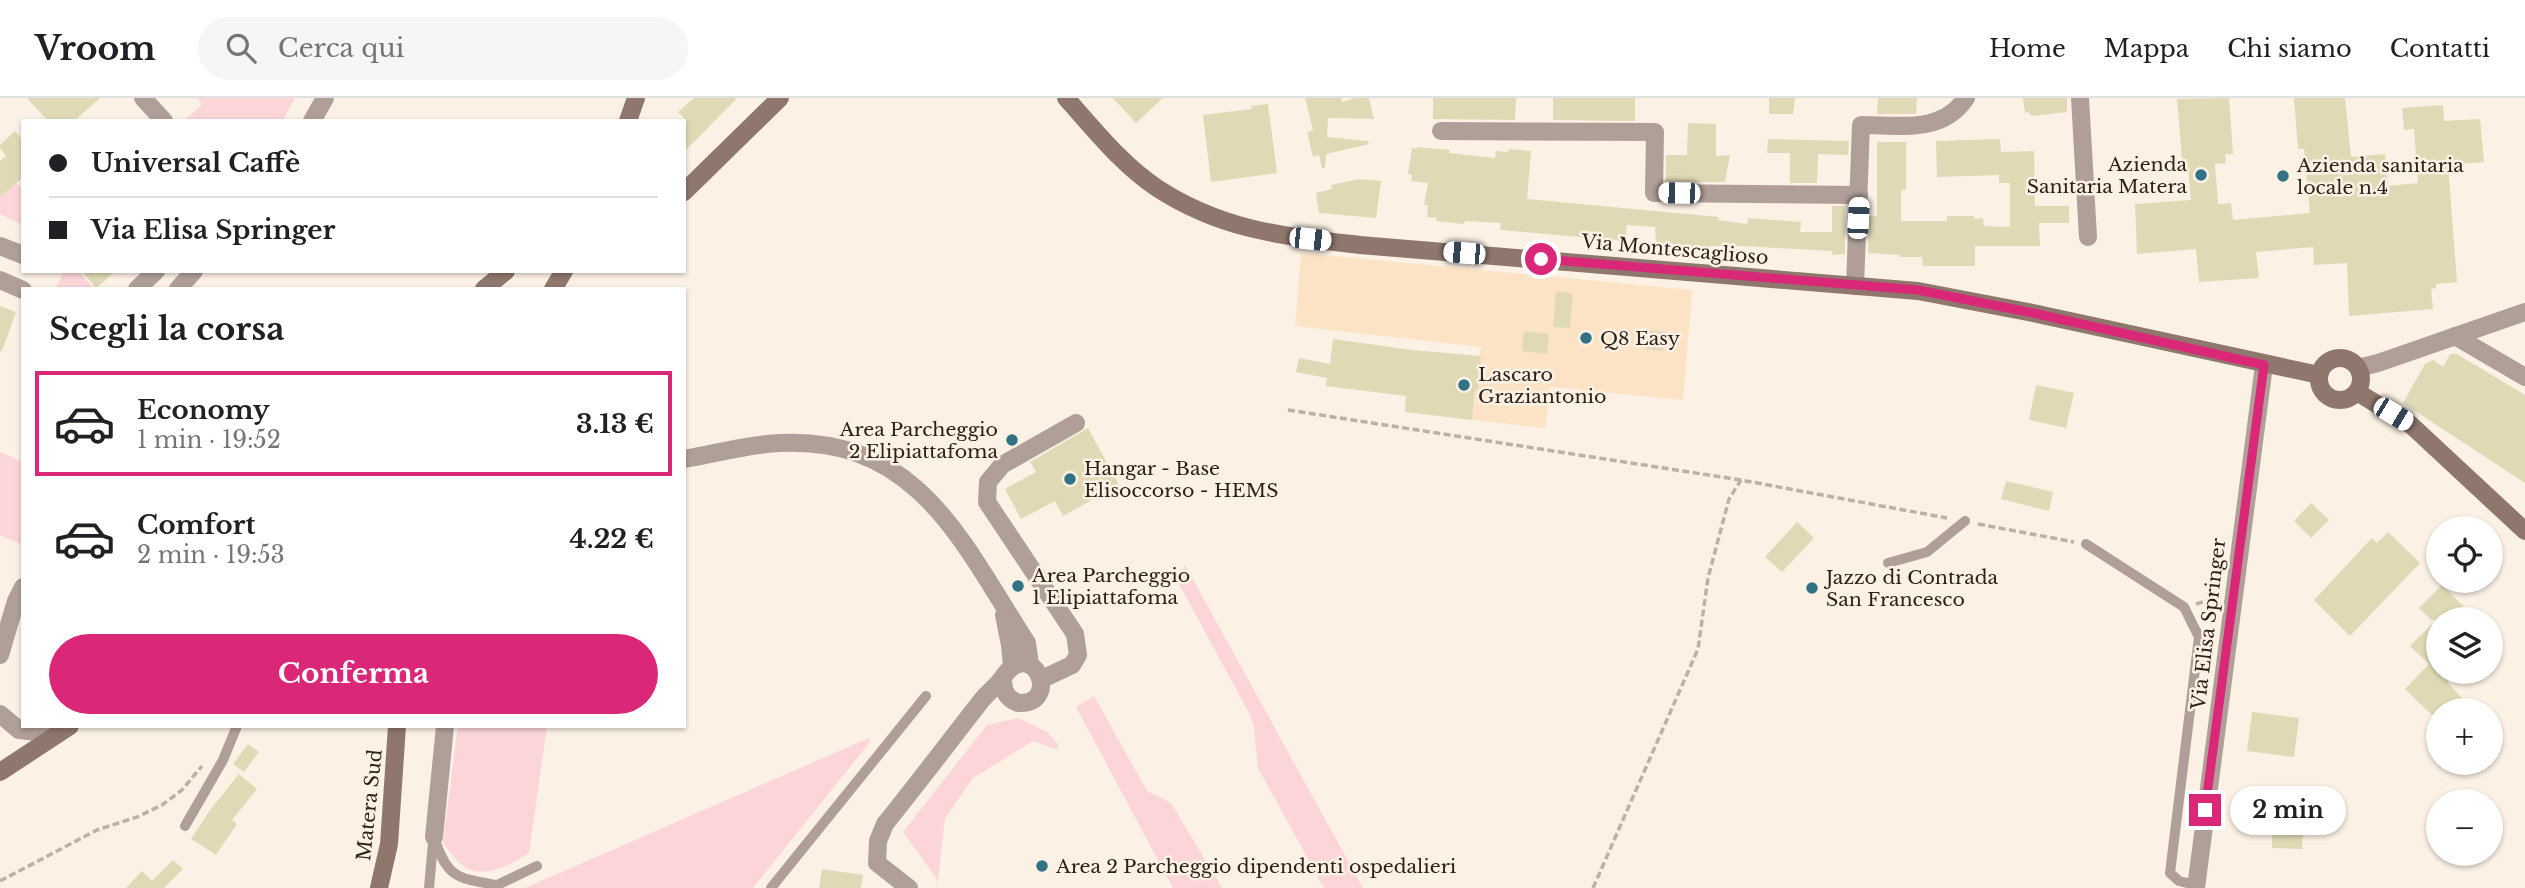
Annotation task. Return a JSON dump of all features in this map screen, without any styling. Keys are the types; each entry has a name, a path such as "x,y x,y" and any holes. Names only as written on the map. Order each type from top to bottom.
{"main road":[{"path":"629,119 636,98"},
{"path":"686,190 780,98"},
{"name":"Via Montescaglioso","path":"1066,98 1127,163 1156,187 1196,209 1238,227 1360,245 1918,290 2319,375"},
{"path":"486,287 504,273"},
{"path":"2332,359 2347,359 2358,368 2361,382 2357,392 2343,400 2330,398 2321,389 2319,375 2326,363 2332,359"},
{"path":"2357,392 2411,425 2525,531"},
{"name":"Matera Sud","path":"379,888 389,844 397,728"},
{"path":"0,772 63,730"}],"street":[{"path":"143,98 162,119"},
{"path":"313,119 325,98"},
{"path":"1855,285 1861,125 1927,125 1957,111 1966,98"},
{"path":"2080,98 2088,237"},
{"path":"1441,131 1655,132 1654,193 1859,195"},
{"path":"0,246 21,254"},
{"path":"139,287 154,273"},
{"path":"180,287 192,273"},
{"path":"0,280 21,289"},
{"path":"2358,368 2525,312"},
{"path":"2455,336 2525,377"},
{"name":"Via Elisa Springer","path":"2196,886 2264,365"},
{"path":"909,888 877,863 878,841 885,824 1007,672 1023,663 1036,671 1072,664 1078,655 1075,634 987,502 988,482 1002,465 1076,423"},
{"path":"686,459 779,443 851,450 890,468 916,487 943,514 1027,643 1040,692 1026,703 1011,700 990,709 950,743"},
{"path":"0,621 19,594"},
{"path":"0,656 19,594"},
{"path":"1002,604 1010,645 1003,689 1011,700"},
{"path":"0,715 19,730 63,730"},
{"path":"434,837 445,728"}],"lane":[{"path":"1888,563 1927,552 1965,521"},
{"path":"2086,544 2184,607 2199,637 2170,873 2179,881 2196,886"},
{"path":"771,888 926,696"},
{"path":"185,826 223,760 236,728"},
{"path":"434,837 447,867 457,876 494,886 537,866"},
{"path":"429,888 434,837"}],"path":[{"path":"1288,410 1741,480 2086,544"},
{"path":"1593,888 1698,649 1712,565 1729,499 1741,480"},
{"path":"2184,607 2233,594"},
{"path":"0,881 97,830 137,817 162,805 181,790 209,758"}],"shaded area":[{"path":"197,98 295,98 283,119 186,119 202,104"},
{"path":"16,183 21,188 21,224 0,214 0,197"},
{"name":"Q8 Easy","path":"1301,253 1692,290 1683,400 1550,387 1545,428 1472,420 1481,347 1295,326"},
{"path":"63,273 81,273 92,287 57,287"},
{"path":"0,452 21,461 21,542 0,535"},
{"path":"1185,565 1363,888 1324,888 1258,768 1254,727 1248,711 1179,584 1179,576"},
{"path":"1094,696 1147,791 1171,803 1222,888 1173,888 1076,707"},
{"path":"1018,718 1047,732 1058,744 1058,750 1033,741 973,778 945,818 937,888 937,879 903,832 987,725"},
{"path":"458,728 547,728 529,853 496,869 478,871 459,862 443,843"},
{"path":"869,738 870,742 753,888 525,888"}],"building":[{"path":"27,98 100,98 76,119 46,119"},
{"path":"694,98 737,98 686,150 686,119 678,112"},
{"path":"1113,98 1163,98 1136,123"},
{"path":"1305,98 1341,98 1342,102 1369,98 1374,119 1328,118 1327,137 1368,141 1369,144 1326,154 1325,168 1322,168 1319,155 1313,157 1307,132 1313,130"},
{"path":"1433,98 1516,98 1515,120 1433,119"},
{"path":"1553,98 1635,98 1635,121 1553,120"},
{"path":"1769,98 1795,98 1793,114 1769,114"},
{"path":"1878,98 1917,98 1916,114 1877,114"},
{"path":"2023,98 2067,98 2067,112 2032,116 2028,112 2025,113"},
{"path":"2229,98 2233,154 2225,154 2226,163 2215,164 2218,204 2231,203 2233,220 2310,213 2304,149 2298,149 2294,98 2345,98 2351,157 2385,154 2388,186 2418,183 2414,129 2404,130 2402,108 2443,105 2444,121 2480,119 2484,162 2448,165 2457,282 2436,284 2436,288 2431,289 2433,309 2349,316 2347,263 2314,265 2313,247 2256,252 2259,278 2199,282 2196,249 2137,254 2135,204 2191,200 2187,159 2182,159 2177,99"},
{"path":"1268,104 1277,173 1211,182 1203,115 1252,109 1251,106"},
{"path":"1688,123 1716,124 1716,156 1730,155 1725,182 1666,182 1666,155 1687,155"},
{"path":"15,131 21,138 21,179 0,197 0,161 6,156 0,145"},
{"path":"1768,139 1849,141 1848,155 1818,154 1817,183 1790,183 1790,153 1767,153"},
{"path":"2000,139 2001,152 2034,151 2035,206 2069,206 2069,223 2039,223 2040,246 1975,246 1975,266 1923,266 1922,257 1868,253 1869,216 1877,216 1877,142 1906,142 1906,190 1901,190 1901,221 1947,221 1947,216 1974,216 1974,219 1983,218 1984,226 2010,227 2010,183 1999,183 1999,175 1937,177 1936,141"},
{"path":"1412,148 1495,158 1496,151 1531,151 1527,199 1719,217 1718,220 1747,224 1748,218 1801,222 1800,232 1832,232 1832,206 1845,206 1845,254 1741,246 1710,246 1710,250 1659,246 1660,243 1656,243 1655,227 1627,225 1625,241 1500,230 1501,223 1465,221 1464,224 1436,221 1437,218 1427,217 1428,205 1424,205 1428,183 1411,181 1412,175 1408,174"},
{"path":"1359,179 1381,181 1376,218 1319,213 1316,193 1332,189 1331,185"},
{"path":"84,273 114,273 97,287"},
{"path":"1556,292 1573,293 1570,328 1553,327"},
{"path":"0,306 16,312 2,351 0,351"},
{"path":"1647,330 1666,332 1663,351 1645,349"},
{"path":"1524,331 1549,334 1547,354 1522,351"},
{"path":"1333,339 1481,356 1472,420 1405,412 1406,396 1326,386 1327,378 1296,372 1299,358 1330,364"},
{"path":"2450,354 2457,354 2525,395 2525,483 2403,403 2425,364 2433,360 2443,367"},
{"path":"2036,385 2074,393 2066,428 2029,420"},
{"name":"Hangar - Base Elisoccorso - HEMS","path":"1088,428 1119,485 1063,516 1055,501 1021,519 1005,489 1036,472 1030,462"},
{"path":"2006,481 2053,492 2049,511 2001,499"},
{"path":"2311,503 2329,520 2311,538 2294,521"},
{"path":"1797,522 1814,538 1782,572 1765,557"},
{"path":"2388,532 2420,563 2350,636 2314,600 2372,538 2377,543"},
{"path":"2434,593 2450,593 2464,607 2426,607 2426,615 2419,608"},
{"path":"2426,630 2426,661 2410,646"},
{"path":"2426,667 2426,684 2449,684 2462,698 2426,698 2426,709 2405,689"},
{"path":"2252,712 2299,718 2294,757 2247,751"},
{"path":"248,744 259,752 244,772 233,764"},
{"path":"239,774 257,789 232,820 237,824 216,855 191,839"},
{"path":"2272,829 2303,832 2302,849 2272,848"},
{"path":"173,860 183,869 164,888 126,888 142,871 152,881"},
{"path":"822,869 863,875 861,888 819,888"}],"place":[{"name":"Azienda Sanitaria Matera","path":"2201,175"},
{"name":"Azienda sanitaria locale n.4","path":"2283,176"},
{"name":"Q8 Easy","path":"1586,338"},
{"name":"Lascaro Graziantonio","path":"1464,385"},
{"name":"Area Parcheggio 2 Elipiattafoma","path":"1012,440"},
{"name":"Hangar - Base Elisoccorso - HEMS","path":"1070,479"},
{"name":"Area Parcheggio 1 Elipiattafoma","path":"1018,586"},
{"name":"Jazzo di Contrada San Francesco","path":"1812,588"},
{"name":"Area 2 Parcheggio dipendenti ospedalieri","path":"1042,866"}],"route":[{"path":"1541,259 1918,290 2264,365 2205,810"}]}
